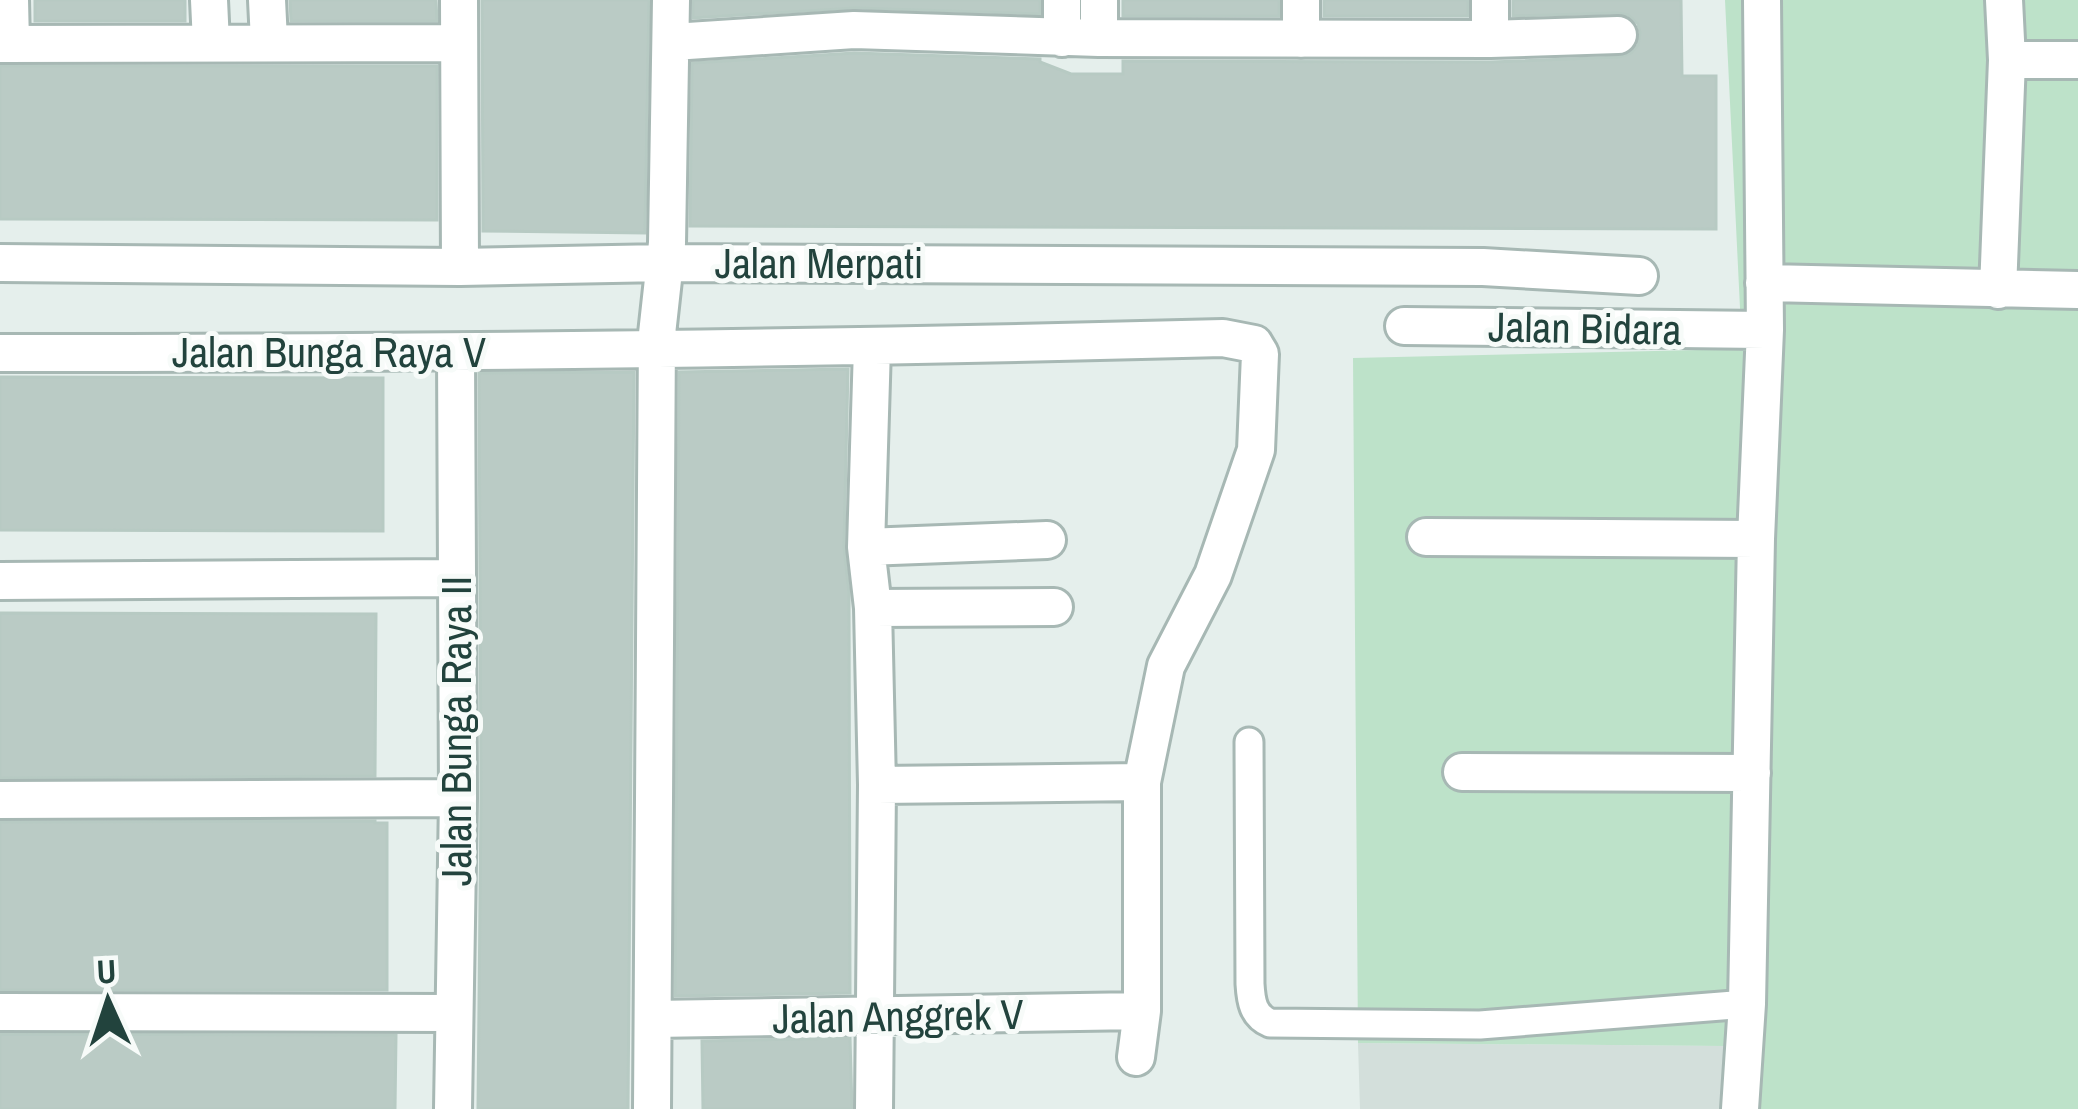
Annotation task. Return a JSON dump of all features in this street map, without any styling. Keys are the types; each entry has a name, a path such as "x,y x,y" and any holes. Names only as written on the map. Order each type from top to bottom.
{"street":[{"path":"10,0 5,44 459,43"},
{"path":"209,0 211,43"},
{"path":"267,0 269,41"},
{"path":"459,0 460,267"},
{"path":"652,1109 657,348 673,41 671,0"},
{"path":"1062,0 1062,38"},
{"path":"1099,0 1099,38"},
{"path":"1301,0 1301,39"},
{"path":"1490,0 1490,39"},
{"path":"1740,1109 1747,1004 1765,330 1762,0"},
{"path":"1998,290 2007,61 2004,0"},
{"path":"673,41 854,15 1062,38 1618,35"},
{"path":"2007,61 2078,60"},
{"name":"Jalan Merpati","path":"0,263 1484,267 1639,277"},
{"path":"1764,283 2078,290"},
{"name":"Jalan Bidara","path":"1404,326 1765,330"},
{"name":"Jalan Bunga Raya V","path":"0,353 872,347 1223,338 1254,344 1260,354 1256,450 1213,575 1166,666 1142,782"},
{"path":"872,347 866,548 873,608 877,785 874,1109"},
{"name":"Jalan Bunga Raya II","path":"453,1109 458,798 456,352"},
{"path":"1426,537 1756,539"},
{"path":"866,548 1047,540"},
{"path":"0,581 456,578"},
{"path":"873,608 1054,608"},
{"path":"1462,772 1752,772"},
{"path":"877,785 1142,782 1142,1011 1136,1057"},
{"path":"0,800 458,798"},
{"name":"Jalan Anggrek V","path":"653,1019 1142,1011"},
{"path":"0,1012 454,1012"}],"lane":[{"path":"1249,742 1251,998 1261,1020 1480,1025 1747,1004"}],"shaded area":[{"path":"1358,1043 1724,1046 1727,1109 1360,1109"}],"green space":[{"path":"1725,0 2078,0 2078,1109 1727,1109 1724,1046 1358,1043 1353,358 1742,349"}],"building":[{"path":"35,0 185,0 185,21 35,21"},
{"path":"290,0 436,0 437,21 291,21"},
{"path":"482,0 649,0 645,233 483,231"},
{"path":"693,0 1040,0 1040,14 855,8 693,18"},
{"path":"1123,0 1279,0 1279,16 1123,16"},
{"path":"1324,0 1468,0 1468,16 1324,16"},
{"path":"1513,0 1681,0 1682,76 1716,76 1716,229 690,226 692,63 854,53 1040,59 1071,74 1123,74 1123,61 1491,62 1619,57 1638,45 1638,24 1628,15 1513,16"},
{"path":"0,66 437,66 437,220 0,219"},
{"path":"848,369 844,547 849,592 850,993 675,996 679,372"},
{"path":"634,372 628,1109 478,1109 479,373"},
{"path":"0,377 383,378 383,531 0,530"},
{"path":"0,613 376,614 375,776 0,778"},
{"path":"0,822 387,823 387,990 0,990"},
{"path":"0,1034 396,1035 395,1109 0,1109"},
{"path":"850,1038 852,1109 703,1109 702,1041"}]}
